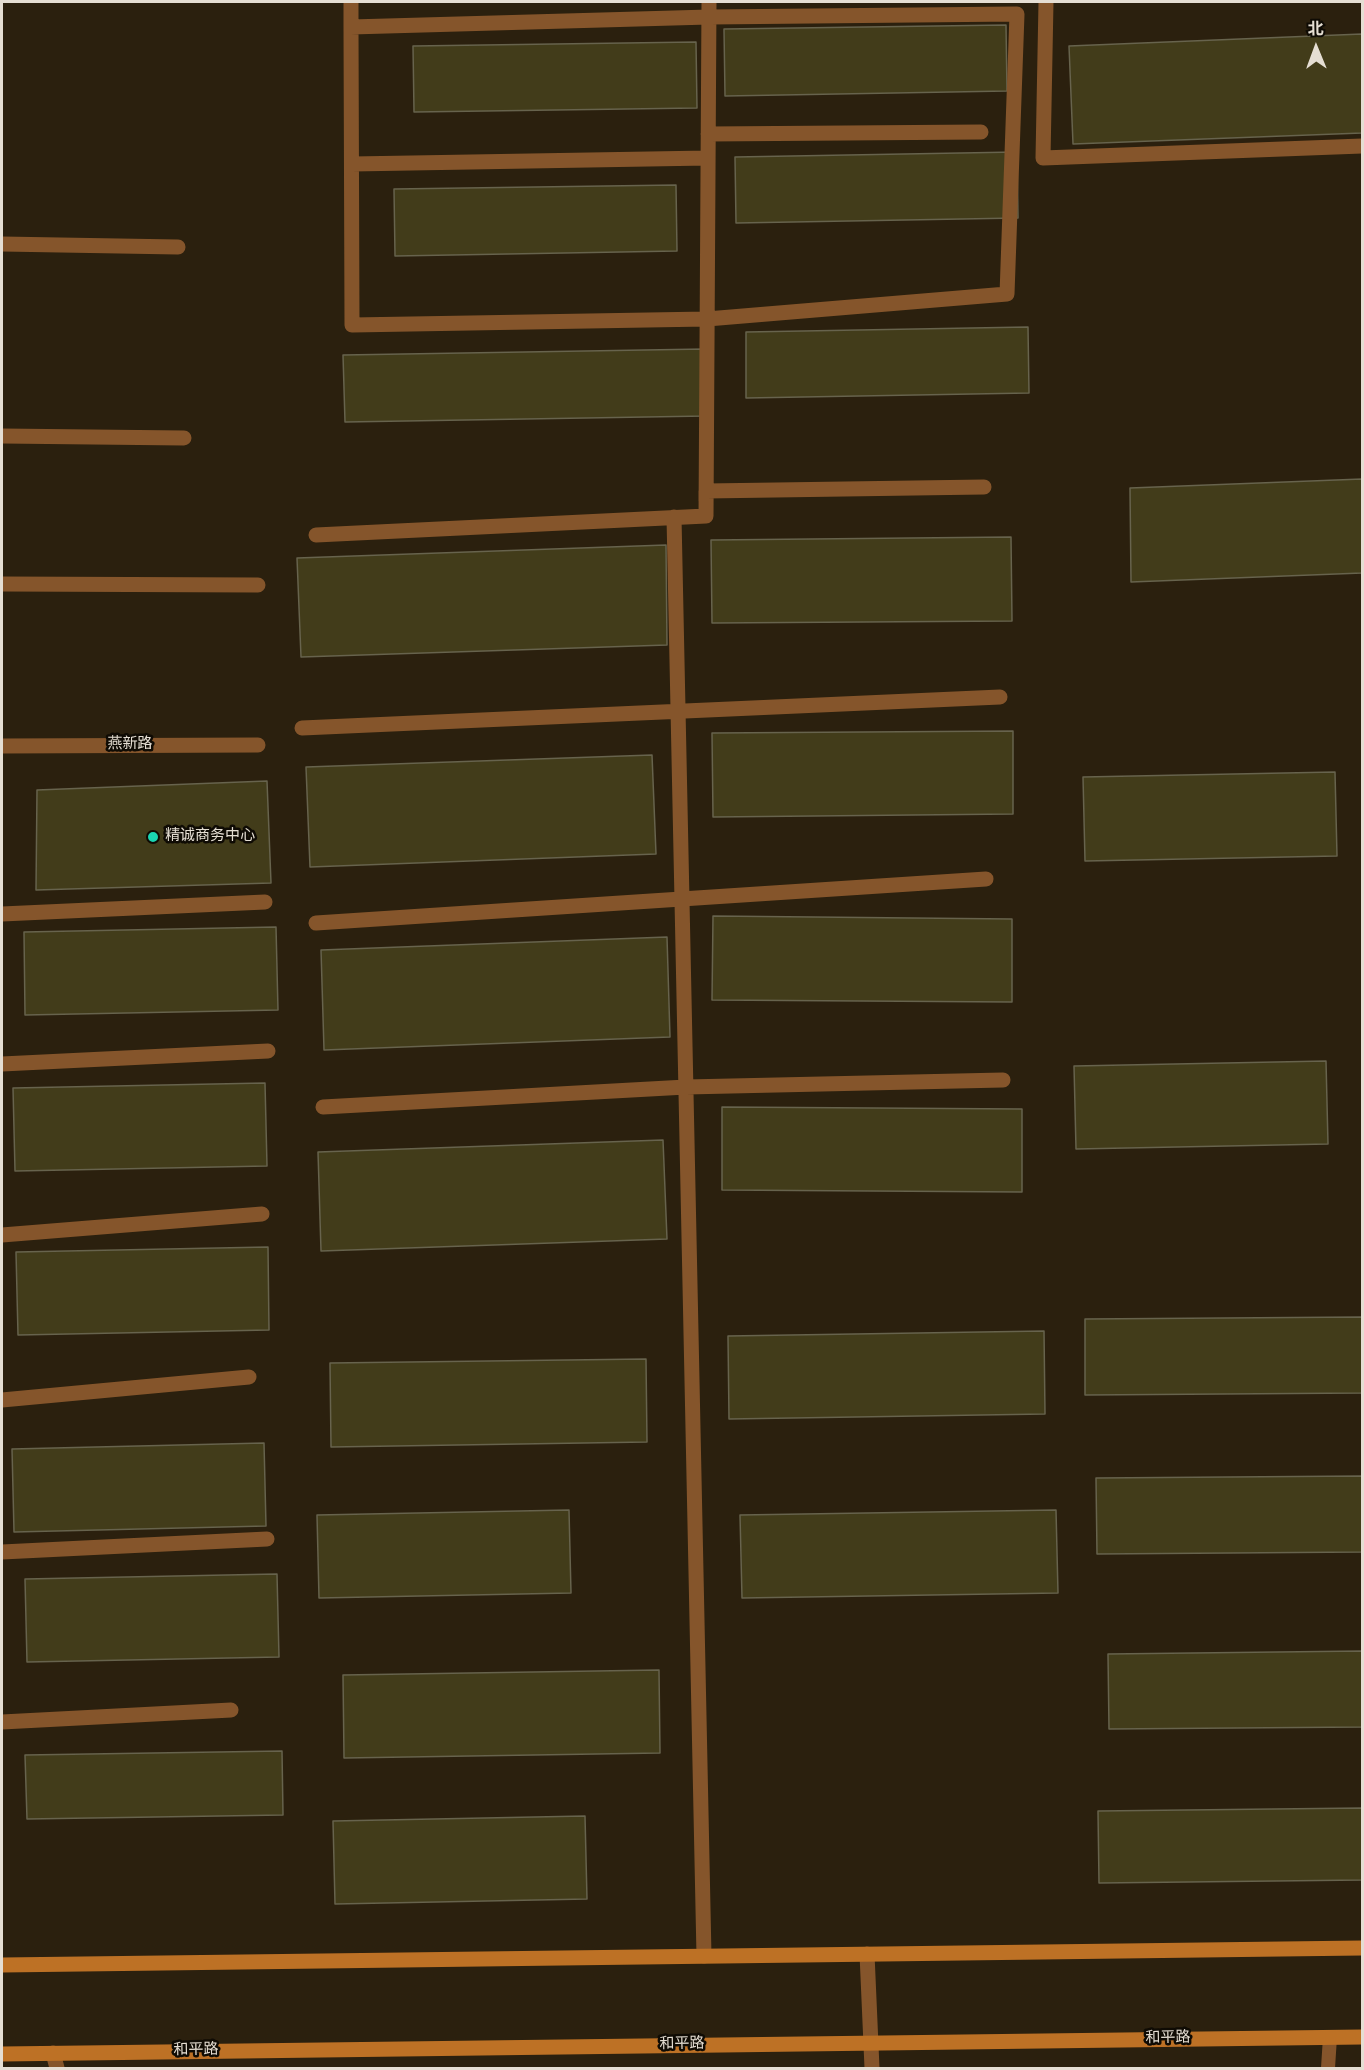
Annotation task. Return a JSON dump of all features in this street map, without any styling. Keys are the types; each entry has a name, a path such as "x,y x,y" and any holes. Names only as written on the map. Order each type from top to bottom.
{"main road":[{"path":"2,1965 1362,1948"},
{"name":"和平路","path":"2,2054 1362,2037"}],"street":[{"path":"351,2 351,27 352,164 352,326 707,319 1007,294 1017,8 709,9 351,27"},
{"path":"1046,2 1043,158 1362,146"},
{"path":"316,535 706,516 709,9"},
{"path":"708,134 981,132"},
{"path":"352,164 708,158"},
{"path":"2,244 178,247"},
{"path":"2,436 184,438"},
{"path":"706,491 984,487"},
{"path":"674,517 704,1956"},
{"path":"2,584 258,585"},
{"path":"303,728 1000,698"},
{"path":"2,744 2,753"},
{"name":"燕新路","path":"2,744 258,745"},
{"path":"316,923 986,879"},
{"path":"2,915 265,902"},
{"path":"2,1064 268,1051"},
{"path":"323,1107 686,1087 1003,1080"},
{"path":"2,1235 262,1214"},
{"path":"2,1400 249,1377"},
{"path":"2,1552 267,1539"},
{"path":"2,1722 231,1710"},
{"path":"867,1954 872,2068"},
{"path":"53,2053 57,2068"}],"lane":[{"path":"1328,2068 1330,2037"}],"building":[{"path":"1006,25 1007,91 725,96 724,29"},
{"path":"1362,34 1362,133 1073,144 1069,46"},
{"path":"696,42 697,108 414,112 413,46"},
{"path":"1017,152 1018,218 736,223 735,157"},
{"path":"676,185 677,251 395,256 394,189"},
{"path":"1028,327 1029,393 746,398 746,332"},
{"path":"705,349 706,416 345,422 343,355"},
{"path":"1362,479 1362,573 1131,582 1130,488"},
{"path":"1011,537 1012,621 712,623 711,540"},
{"path":"666,545 667,645 301,657 297,558"},
{"path":"1013,731 1013,814 713,817 712,733"},
{"path":"652,755 656,854 310,867 306,767"},
{"path":"1335,772 1337,856 1085,861 1083,777"},
{"name":"精诚商务中心","path":"267,781 271,883 36,890 37,790"},
{"path":"713,916 1012,919 1012,1002 712,1000"},
{"path":"276,927 278,1010 25,1015 24,932"},
{"path":"667,937 670,1037 324,1050 321,950"},
{"path":"1326,1061 1328,1144 1076,1149 1074,1066"},
{"path":"265,1083 267,1166 15,1171 13,1088"},
{"path":"722,1107 1022,1109 1022,1192 722,1190"},
{"path":"663,1140 667,1239 321,1251 318,1152"},
{"path":"268,1247 269,1330 18,1335 16,1252"},
{"path":"1362,1317 1362,1393 1085,1395 1085,1319"},
{"path":"1044,1331 1045,1414 729,1419 728,1336"},
{"path":"646,1359 647,1442 331,1447 330,1363"},
{"path":"264,1443 266,1526 14,1532 12,1449"},
{"path":"1362,1476 1362,1552 1097,1554 1096,1478"},
{"path":"569,1510 571,1593 319,1598 317,1515"},
{"path":"1056,1510 1058,1593 742,1598 740,1515"},
{"path":"277,1574 279,1657 27,1662 25,1579"},
{"path":"1362,1651 1362,1727 1109,1729 1108,1654"},
{"path":"659,1670 660,1753 344,1758 343,1675"},
{"path":"282,1751 283,1815 27,1819 25,1755"},
{"path":"1362,1808 1362,1880 1099,1883 1098,1811"},
{"path":"585,1816 587,1899 335,1904 333,1821"}],"place":[{"name":"精诚商务中心","path":"153,837"}]}
